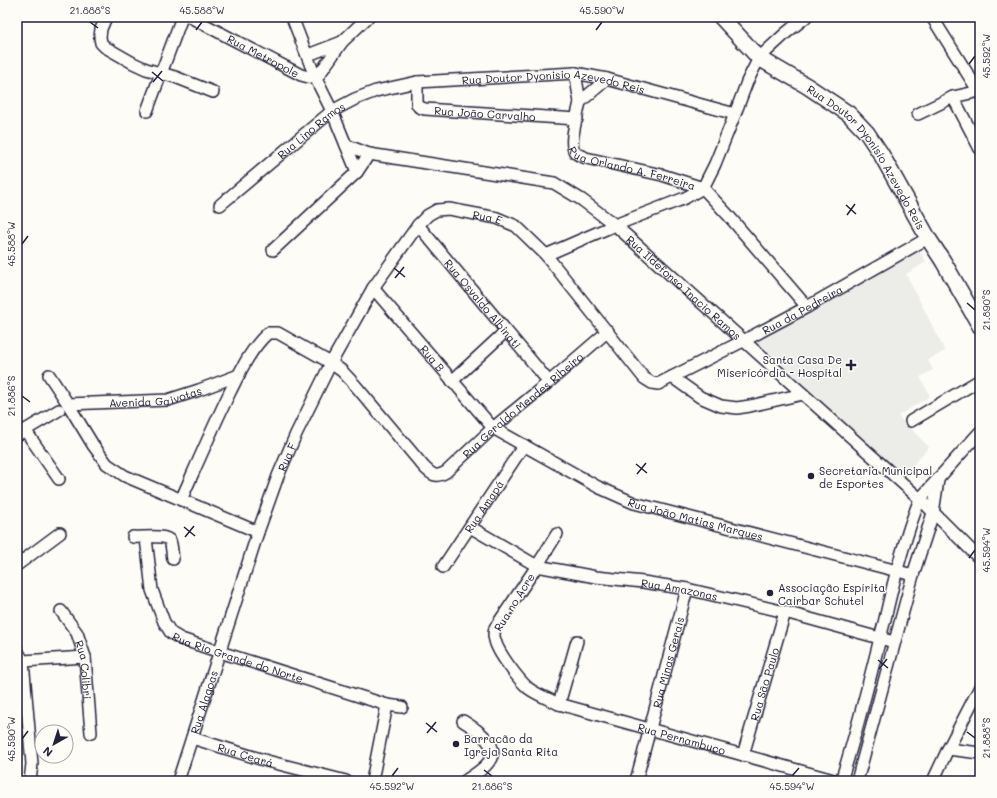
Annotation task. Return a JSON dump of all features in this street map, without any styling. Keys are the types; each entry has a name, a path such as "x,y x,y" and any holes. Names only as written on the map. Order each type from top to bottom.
{"main road":[{"name":"Rua Doutor Dyonisio Azevedo Reis","path":"722,17 759,58 849,114 867,133 881,154 980,326"}],"street":[{"path":"106,17 101,29 100,37 101,43 105,47 133,63 213,92"},
{"path":"292,17 308,55 316,79 332,111 357,172"},
{"path":"316,79 342,42 368,17"},
{"path":"546,255 615,225 684,198 703,188 715,164 747,82 759,58 806,17"},
{"path":"918,114 953,97 979,91 932,17"},
{"path":"147,111 182,18"},
{"name":"Rua Metropole","path":"182,18 301,75 316,79"},
{"path":"308,55 342,42"},
{"name":"Rua Doutor Dyonisio Azevedo Reis","path":"416,82 576,73 607,79 735,114"},
{"name":"Rua Orlando A. Ferreira","path":"576,73 580,102 572,139 573,148 576,153 586,158 662,175 703,188 807,307"},
{"path":"580,102 607,79"},
{"name":"Rua Lino Ramos","path":"220,205 332,111 355,98 376,91 416,82"},
{"name":"Rua João Carvalho","path":"416,82 417,104 419,107 425,109 577,119"},
{"path":"953,97 980,149"},
{"name":"Rua Ildefonso Inacio Ramos","path":"346,145 369,154 554,183 582,200 615,225 745,340 920,499 980,559"},
{"path":"273,250 357,172 369,154"},
{"name":"Rua E","path":"331,363 373,288 418,225 428,215 437,210 449,209 497,218 516,226 546,255 644,378 652,383"},
{"name":"Rua Osvaldo Albinati","path":"418,225 549,382"},
{"name":"Rua da Pedreira","path":"652,383 658,384 745,340 807,307 928,238"},
{"name":"Rua B","path":"373,288 493,428"},
{"path":"452,381 506,331"},
{"name":"Rua Geraldo Mendes Ribeiro","path":"331,363 342,371 355,385 424,467 436,476 446,472 493,428 608,331"},
{"path":"181,500 216,420 259,340 268,333 278,333 331,363"},
{"name":"Rua F","path":"251,555 278,476 296,434 331,363"},
{"path":"49,375 64,407 107,464 125,476 258,532"},
{"name":"Avenida Gaivotas","path":"21,433 64,407 168,400 239,375"},
{"path":"672,377 700,397 721,406 737,408 804,394"},
{"path":"911,421 977,381"},
{"name":"Rua João Matias Marques","path":"493,428 598,487 634,503 913,575"},
{"path":"841,781 880,639 896,571 920,499 980,432"},
{"path":"21,433 59,479"},
{"name":"Rua Amapá","path":"443,567 524,445"},
{"path":"857,781 913,575 933,513 938,480"},
{"name":"Rua Amazonas","path":"470,527 537,566 596,577 687,589 785,612 894,642"},
{"path":"17,564 60,534"},
{"name":"Rua no Acre","path":"529,688 516,675 498,649 494,635 495,628 557,534"},
{"path":"133,538 161,536 167,538 170,541 173,559"},
{"name":"Rua Rio Grande do Norte","path":"146,538 152,590 164,622 170,632 181,639 220,652 387,705 402,707"},
{"name":"Rua Alagoas","path":"178,781 251,555"},
{"name":"Rua Minas Gerais","path":"636,781 687,589"},
{"name":"Rua Colibri","path":"61,611 77,633 85,657 91,733"},
{"name":"Rua São Paulo","path":"743,755 785,612"},
{"path":"559,704 576,640"},
{"path":"17,650 23,661 32,764 30,781"},
{"path":"23,661 85,657"},
{"path":"933,781 980,687"},
{"name":"Rua Pernambuco","path":"529,688 559,704 837,781"},
{"path":"372,781 387,705"},
{"path":"463,721 484,736 493,750 492,758 465,781"},
{"name":"Rua Ceará","path":"192,738 267,761 346,781"},
{"path":"948,749 980,753"}],"shaded area":[{"name":"Santa Casa De Misericórdia - Hospital","path":"918,248 926,262 906,274 945,351 928,360 933,370 920,377 930,396 898,416 929,447 902,477 747,343"}],"place":[{"name":"Santa Casa De Misericórdia - Hospital","path":"851,365"},
{"name":"Secretaria Municipal de Esportes","path":"811,476"},
{"name":"Associação Espírita Cairbar Schutel","path":"770,593"},
{"name":"Barracão da Igreja Santa Rita","path":"456,744"}]}
